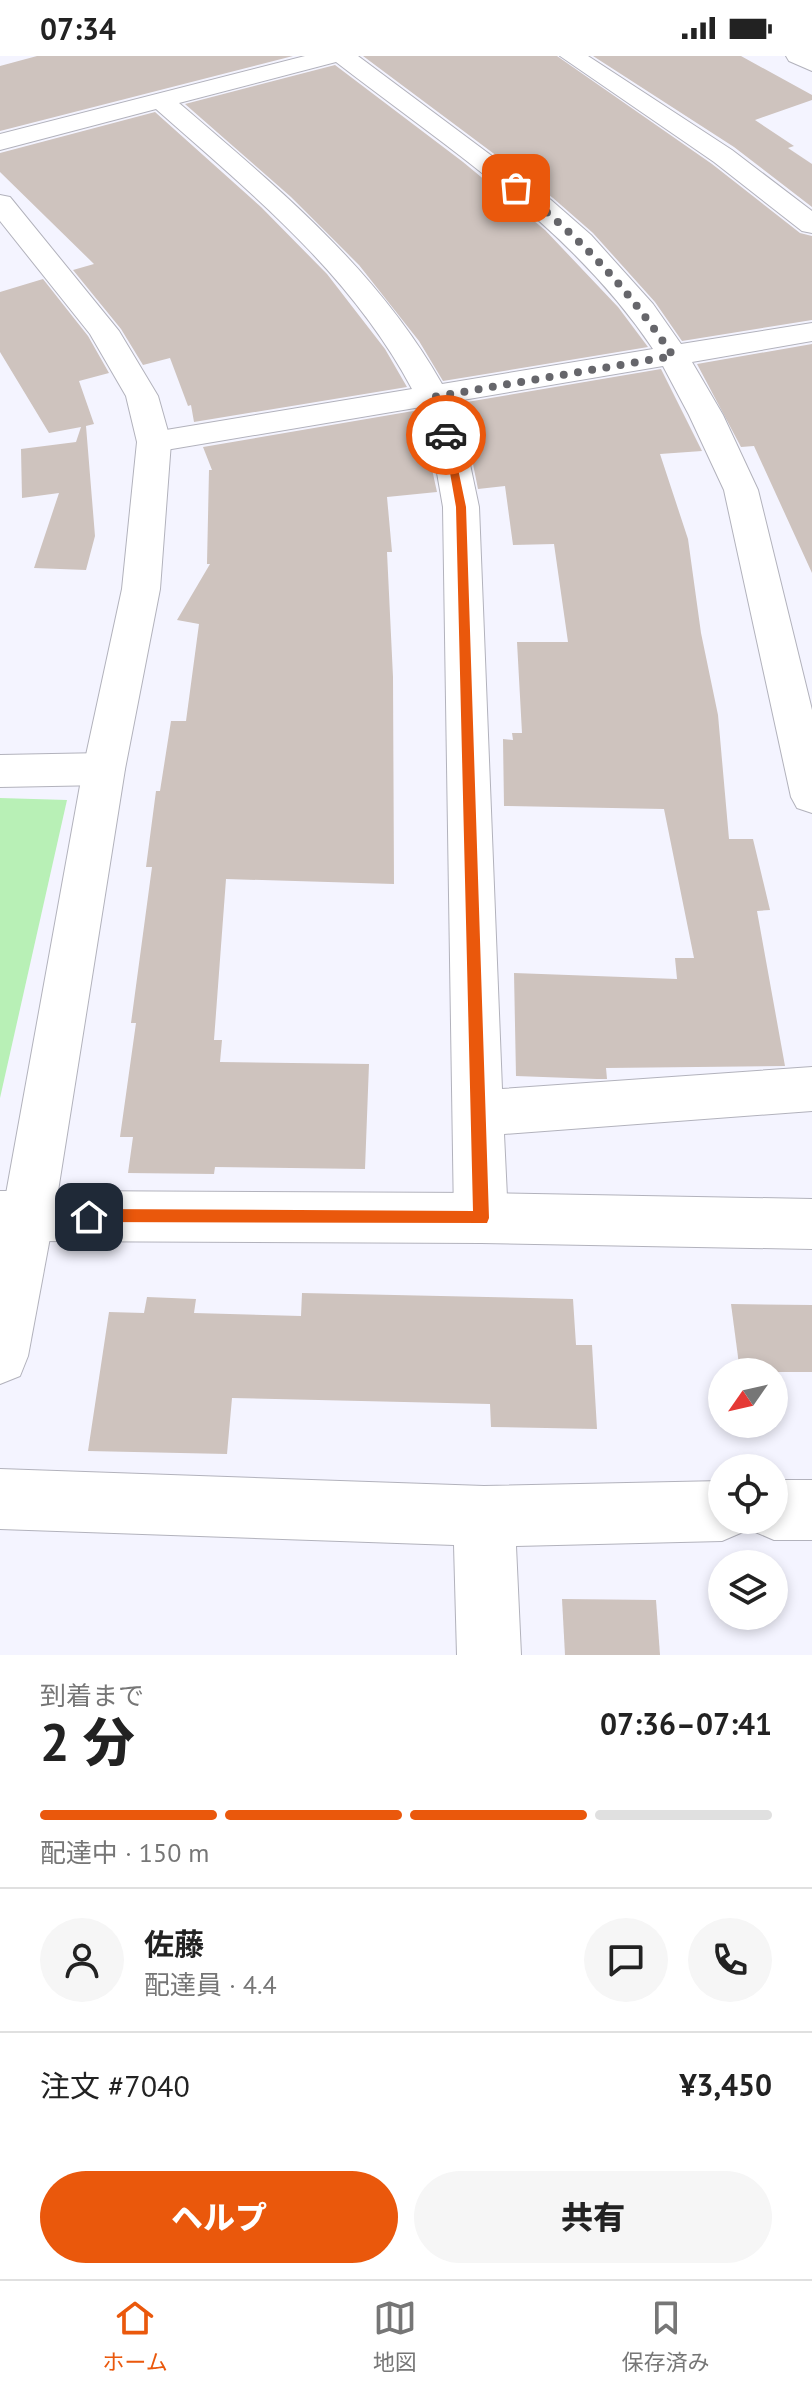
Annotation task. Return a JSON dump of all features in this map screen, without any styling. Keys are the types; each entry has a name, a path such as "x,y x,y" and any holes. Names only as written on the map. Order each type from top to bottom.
{"street":[{"path":"0,142 333,56"},
{"path":"343,56 541,206 581,241 642,310 673,356 706,415 741,490 812,797"},
{"path":"572,56 723,156 812,225"},
{"path":"798,56 812,64"},
{"path":"160,100 289,213 370,299 412,358 433,397 450,446 461,507 481,1218"},
{"path":"0,203 104,331 142,396 154,442 141,589 14,1216 0,1356"},
{"path":"154,442 812,332"},
{"path":"0,771 104,769"},
{"path":"478,1113 812,1089"},
{"path":"14,1216 481,1218 812,1224"},
{"path":"0,1499 484,1516 708,1511"},
{"path":"788,1510 812,1510"},
{"path":"484,1516 489,1655"}],"green space":[{"path":"0,798 67,800 0,1098"}],"building":[{"path":"37,56 293,56 0,131 0,66"},
{"path":"363,56 557,56 712,164 800,233 812,236 812,320 682,341 655,302 593,233 553,198"},
{"path":"593,56 741,56 812,95 812,100 755,120 794,146 788,148 812,164 812,207 734,147"},
{"path":"335,65 463,162 545,230 618,307 648,347 443,381 419,341 359,265 291,197 185,104"},
{"path":"155,112 261,207 327,274 385,349 407,387 194,422 191,405 188,406 170,358 143,365 121,329 73,270 94,264 0,172 0,153"},
{"path":"43,279 88,336 109,373 79,381 94,424 86,426 95,536 86,570 34,568 59,493 22,498 21,449 76,442 81,427 49,433 0,352 0,292"},
{"path":"812,344 812,573 754,446 741,447 697,364"},
{"path":"661,369 702,451 660,454 688,539 701,633 718,715 729,839 753,839 770,910 757,911 785,1066 606,1068 607,1079 516,1076 514,973 677,979 675,958 694,958 664,809 504,806 503,739 513,740 512,733 522,733 517,642 568,642 554,544 513,545 505,486 478,489 470,449 455,404"},
{"path":"419,410 437,492 387,497 392,552 387,552 393,677 394,884 226,879 214,1040 222,1040 220,1062 369,1064 365,1169 215,1167 214,1174 128,1173 133,1137 120,1137 136,1023 131,1023 152,867 146,867 156,791 160,791 171,721 186,721 199,624 177,620 210,564 207,564 209,470 212,470 203,447"},
{"path":"302,1293 573,1299 576,1345 592,1345 597,1429 491,1427 490,1404 232,1398 227,1454 88,1451 109,1312 144,1313 147,1297 196,1299 194,1313 301,1316"},
{"path":"731,1304 812,1305 812,1372 788,1372 788,1358 738,1358"},
{"path":"562,1599 656,1600 660,1655 565,1655"}],"way so far":[{"path":"446,435 433,397 673,356 642,310 581,241 516,188"}],"route":[{"path":"89,1217 481,1218 461,507 446,435"}]}
